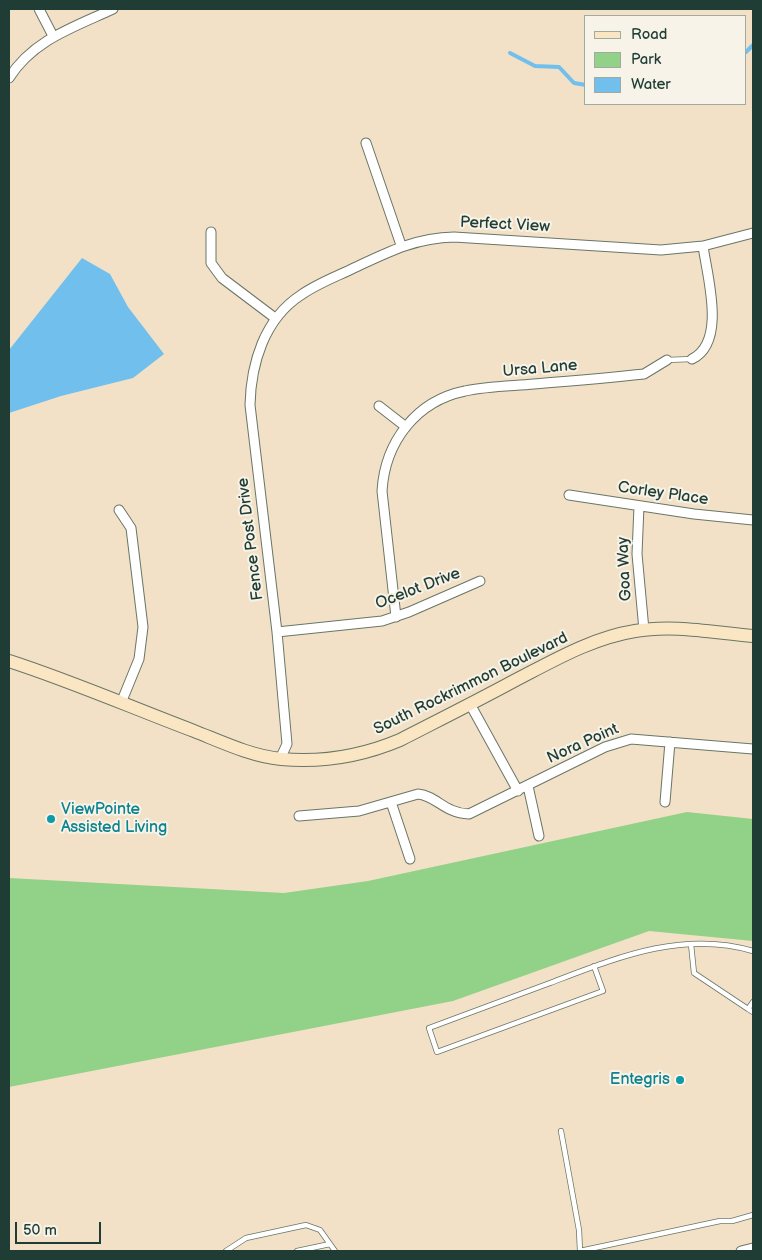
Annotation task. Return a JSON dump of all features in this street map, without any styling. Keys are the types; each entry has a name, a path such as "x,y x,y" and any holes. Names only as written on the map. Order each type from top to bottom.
{"main road":[{"name":"South Rockrimmon Boulevard","path":"9,661 236,747 280,759 332,759 377,749 582,648 617,635 644,630 674,629 753,636"}],"street":[{"path":"39,9 52,36"},
{"path":"9,78 19,62 52,36 113,9"},
{"path":"366,143 401,245"},
{"path":"211,232 211,263 222,278 276,318"},
{"name":"Perfect View","path":"276,318 287,305 311,289 401,245 430,239 454,237 661,250 703,246 753,233"},
{"path":"689,360 705,348 710,338 713,321 703,246"},
{"name":"Fence Post Drive","path":"276,318 254,364 250,405 277,632 287,744 280,759"},
{"name":"Ursa Lane","path":"396,617 382,491 387,457 406,427 431,404 466,391 644,374 667,360"},
{"path":"379,406 406,427"},
{"name":"Corley Place","path":"569,496 753,520"},
{"name":"Goa Way","path":"639,506 637,554 644,630"},
{"path":"119,510 131,528 143,627 139,659 121,703"},
{"name":"Ocelot Drive","path":"277,632 382,621 396,617 480,581"},
{"path":"470,704 518,791"},
{"name":"Nora Point","path":"299,816 359,811 418,794 426,795 451,812 469,814 616,742 631,739 753,749"},
{"path":"665,802 670,742"},
{"path":"528,786 539,836"},
{"path":"391,802 410,859"},
{"path":"741,1251 753,1248"}],"lane":[{"name":"Ursa Lane","path":"667,360 689,360"},
{"path":"594,966 603,991 437,1052 429,1028 594,966 637,951 674,944 691,944 743,948 753,951"},
{"path":"691,944 694,973 753,1012"},
{"path":"748,1009 753,1002"},
{"path":"561,1131 579,1230 580,1251 720,1221 732,1221 753,1215"},
{"path":"226,1251 246,1238 306,1225 320,1230 335,1251"},
{"path":"296,1251 330,1244"}],"green space":[{"path":"687,812 753,819 753,941 649,931 453,1001 9,1087 9,878 284,893 368,881"}],"water":[{"path":"82,258 110,274 128,307 164,354 133,378 61,396 9,413 9,350"}],"waterway":[{"path":"747,51 753,45"},
{"path":"510,53 535,66 559,67 574,83 584,85"}],"place":[{"name":"ViewPointe Assisted Living","path":"51,819"},
{"name":"Entegris","path":"680,1080"}]}
